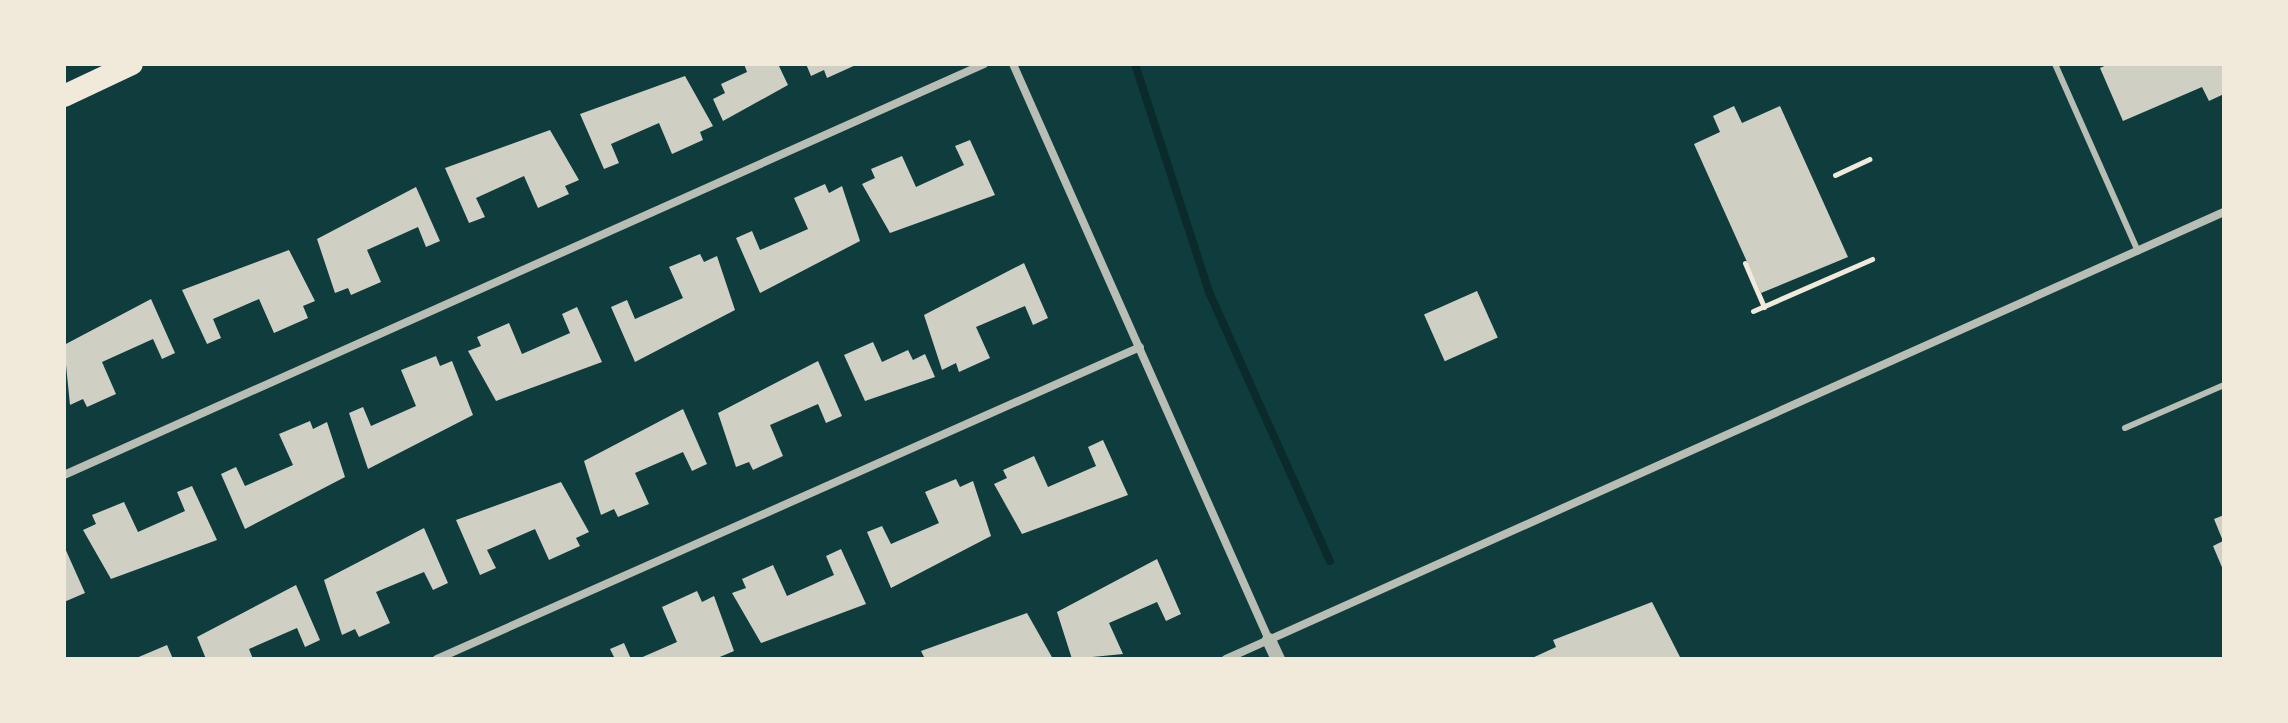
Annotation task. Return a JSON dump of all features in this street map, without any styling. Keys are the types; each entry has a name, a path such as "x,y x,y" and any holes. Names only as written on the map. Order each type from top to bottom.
{"highway":[{"path":"64,94 129,65"}],"street":[{"path":"64,475 984,64"},
{"path":"1013,64 1278,659"},
{"path":"1226,659 2224,212"},
{"path":"437,659 1140,347"}],"lane":[{"path":"2055,64 2138,251"},
{"path":"2125,428 2224,385"}],"path":[{"path":"1835,175 1870,159"},
{"path":"1753,311 1872,259"},
{"path":"1745,263 1764,307"}],"building":[{"path":"744,64 778,64 788,85 723,121 713,99 725,93 721,84 747,72"},
{"path":"806,64 858,64 827,78 824,70 811,76"},
{"path":"2109,64 2224,64 2224,94 2209,101 2202,87 2123,121 2100,68"},
{"path":"685,76 713,126 700,132 703,140 672,154 659,123 611,144 619,163 604,169 580,114"},
{"path":"1734,106 1742,123 1780,106 1848,257 1761,293 1694,144 1720,132 1713,116"},
{"path":"550,130 579,180 565,186 569,194 538,208 524,176 476,198 485,217 469,223 445,168"},
{"path":"970,140 995,195 890,233 862,184 875,178 871,169 902,156 916,187 964,165 955,146"},
{"path":"825,184 829,193 842,186 860,241 760,293 736,238 752,231 760,250 808,229 794,198"},
{"path":"416,187 440,241 426,247 418,227 367,250 381,282 351,295 348,288 335,293 317,239"},
{"path":"289,250 315,301 303,306 308,318 274,333 259,299 213,319 221,338 207,344 182,290"},
{"path":"700,254 704,262 717,256 735,310 635,362 611,307 627,300 635,319 683,298 669,267"},
{"path":"1024,263 1048,318 1033,325 1025,306 976,327 990,358 959,372 956,363 942,370 924,315"},
{"path":"1477,291 1498,338 1445,361 1424,315"},
{"path":"151,299 175,353 162,359 153,339 102,362 116,394 87,407 83,399 70,405 64,345"},
{"path":"577,307 602,362 496,401 468,351 481,346 477,337 509,323 522,354 570,333 562,314"},
{"path":"873,342 882,362 908,350 913,360 925,354 935,377 865,401 844,355"},
{"path":"436,356 440,366 452,361 473,415 368,469 349,413 363,407 371,426 416,406 401,370"},
{"path":"818,361 842,416 826,423 818,404 770,425 783,456 753,470 749,462 736,467 718,413"},
{"path":"683,409 707,464 692,471 683,452 635,473 649,504 618,517 614,509 601,515 584,461"},
{"path":"310,421 313,429 327,422 345,477 245,529 221,474 236,467 245,486 293,465 279,434"},
{"path":"1103,440 1128,495 1022,534 994,484 1007,478 1003,470 1034,456 1048,487 1096,466 1088,447"},
{"path":"956,479 960,487 973,481 991,536 891,588 867,532 882,526 891,544 939,523 925,492"},
{"path":"561,482 589,532 576,538 580,546 549,560 535,529 487,550 496,568 480,575 456,520"},
{"path":"192,486 217,540 111,579 83,530 96,524 92,515 124,502 138,532 185,511 177,492"},
{"path":"2224,515 2224,572 2213,546 2223,541 2214,519"},
{"path":"424,528 448,583 433,590 424,572 376,592 390,623 359,637 355,629 342,635 324,580"},
{"path":"64,546 85,593 64,602"},
{"path":"841,549 866,604 761,643 732,593 746,588 742,579 773,565 787,596 834,575 826,556"},
{"path":"1157,559 1181,614 1166,621 1157,602 1109,623 1123,654 1072,659 1057,612"},
{"path":"296,585 320,640 305,647 297,628 249,649 253,659 206,659 197,637"},
{"path":"697,591 702,602 714,596 734,651 715,659 638,659 677,642 662,607"},
{"path":"1652,602 1681,659 1530,659 1556,647 1553,640"},
{"path":"1027,613 1053,659 925,659 921,651"},
{"path":"624,643 631,659 615,659 610,649"},
{"path":"167,645 173,659 134,659"}],"waterway":[{"path":"1135,64 1209,292 1330,561"}]}
